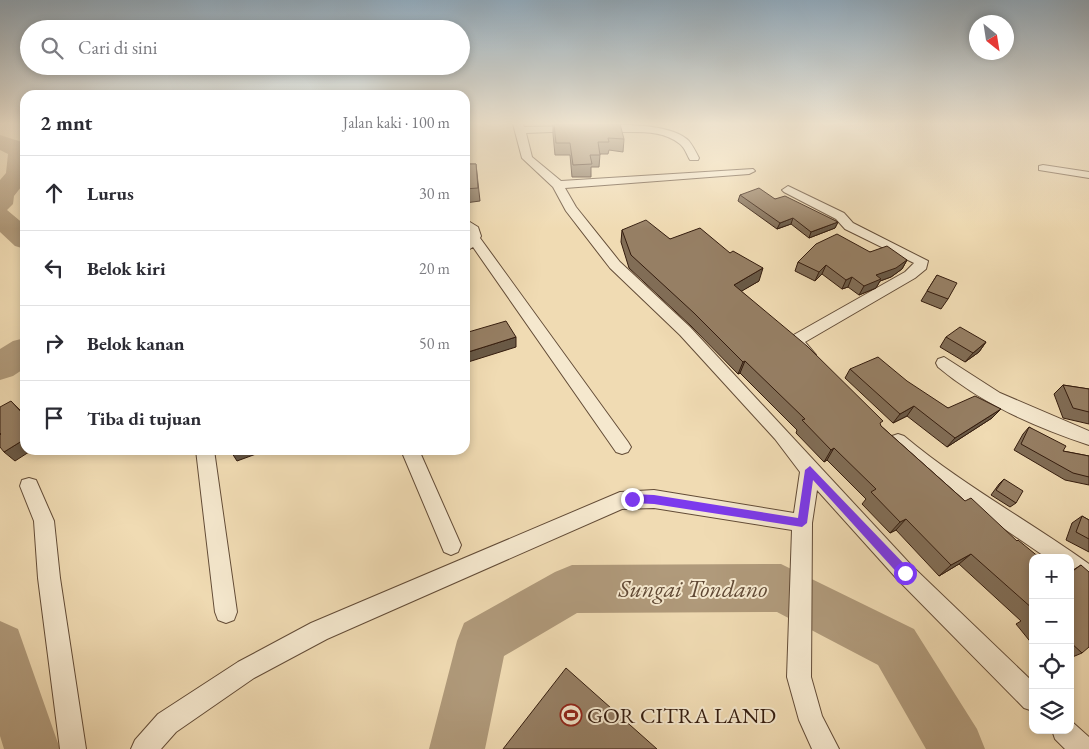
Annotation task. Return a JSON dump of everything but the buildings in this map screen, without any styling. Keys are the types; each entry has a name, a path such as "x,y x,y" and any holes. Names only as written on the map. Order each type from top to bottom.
{"street":[{"path":"528,159 558,185 570,208 615,265 685,331 782,434 810,470 905,573 1029,695"},
{"path":"1043,168 1089,174"},
{"path":"558,185 749,171"},
{"path":"788,190 840,216 849,226 921,261 922,266 910,275 795,341 821,367"},
{"path":"470,227 474,230 470,243 622,448"},
{"path":"944,363 963,379 1017,410 1089,438"},
{"path":"889,434 928,466 1034,535 1059,554"},
{"path":"206,455 226,612"},
{"path":"412,455 451,545"},
{"path":"810,470 802,523 803,551 799,677 811,720 826,749"},
{"path":"30,486 44,521 49,578 73,749"},
{"path":"144,749 167,723 183,712 246,670 319,631 620,501 654,499 802,523"},
{"path":"1074,565 1089,577"},
{"path":"1068,734 1083,749"}],"waterway":[{"name":"Sungai Tondano","path":"0,204 1,196 18,174 20,159"},
{"name":"Sungai Tondano","path":"0,217 20,235"},
{"name":"Sungai Tondano","path":"0,367 20,353"},
{"name":"Sungai Tondano","path":"457,749 482,641 572,589 781,588 896,647 957,749"},
{"name":"Sungai Tondano","path":"0,647 32,749"}],"place":[{"name":"GOR CITRA LAND","path":"571,715"}],"route":[{"path":"632,499 654,499 802,523 810,470 905,573"}]}
